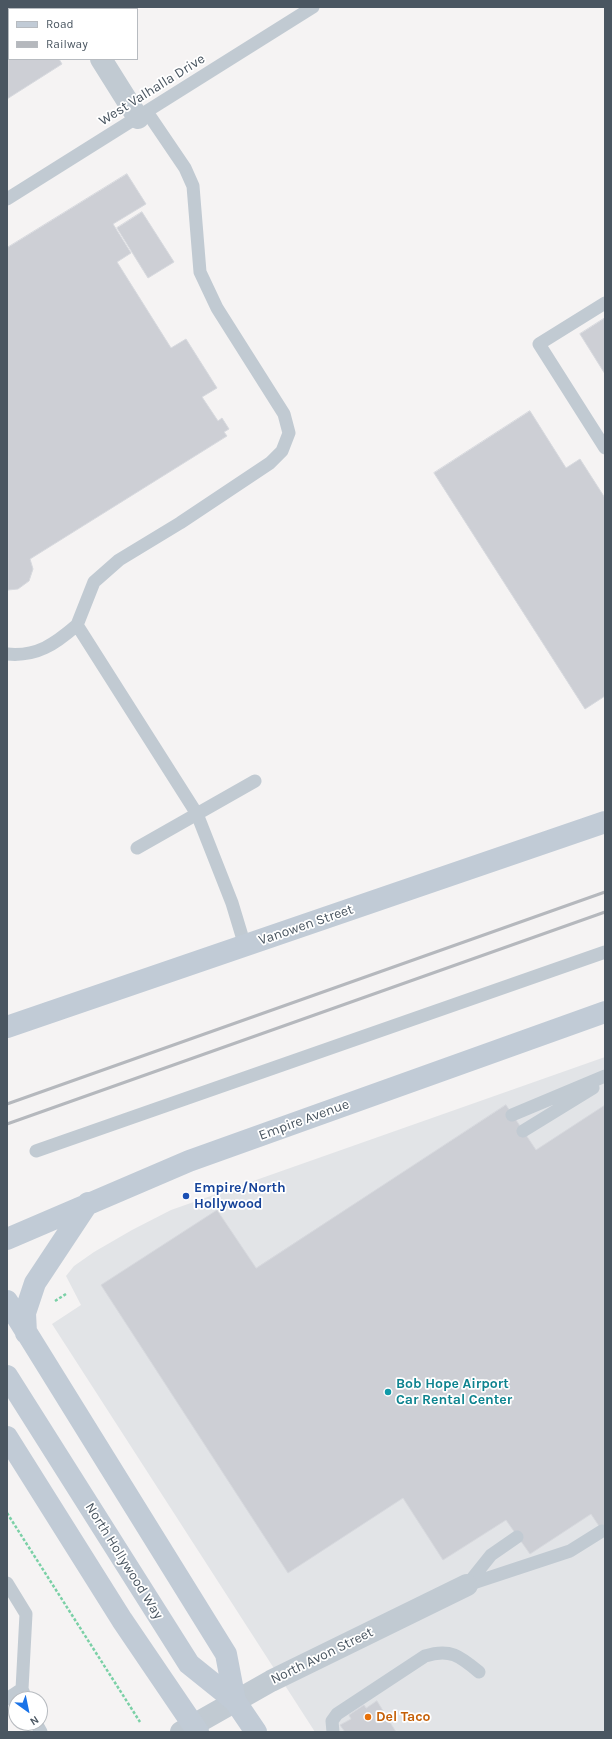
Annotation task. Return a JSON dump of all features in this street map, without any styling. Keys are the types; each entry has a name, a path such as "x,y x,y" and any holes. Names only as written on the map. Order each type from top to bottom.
{"main road":[{"name":"Vanowen Street","path":"7,1027 605,822"},
{"name":"Empire Avenue","path":"7,1239 88,1203 190,1161 605,1012"},
{"path":"26,1333 25,1313 35,1283 88,1203"},
{"path":"7,1301 226,1654 234,1701"},
{"name":"North Hollywood Way","path":"7,1376 189,1664 234,1701 256,1732"},
{"path":"7,1437 190,1730"}],"street":[{"path":"102,60 143,115"},
{"name":"North Avon Street","path":"190,1730 234,1701 271,1681 466,1585"}],"lane":[{"name":"West Valhalla Drive","path":"7,199 313,7"},
{"path":"7,654 33,653 56,643 77,625 94,582 119,560 180,523 270,463 282,451 289,433 284,414 217,308 200,272 194,186 185,168 143,115"},
{"path":"605,303 539,344 605,448"},
{"path":"77,625 197,814 232,904 245,946"},
{"path":"137,848 255,781"},
{"path":"36,1151 605,952"},
{"path":"512,1115 605,1076"},
{"path":"523,1131 605,1081"},
{"path":"466,1585 570,1551 600,1527"},
{"path":"466,1585 491,1555 517,1537"},
{"path":"7,1583 26,1614 24,1691"},
{"path":"333,1732 332,1721 337,1714 425,1656 439,1651 462,1657 479,1672"}],"path":[{"path":"50,1304 66,1294"},
{"path":"7,1512 140,1722"}],"shaded area":[{"path":"605,1057 605,1732 315,1732 52,1324 81,1305 66,1276 74,1266 94,1252 171,1210"}],"building":[{"path":"7,7 27,7 8,8 8,60 60,60 62,64 7,99"},
{"path":"127,174 146,204 113,224 131,253 117,262 171,348 186,339 217,388 202,397 218,421 222,418 229,429 224,432 227,436 30,559 33,569 29,581 18,589 8,590 7,248"},
{"path":"142,212 174,262 148,278 117,228"},
{"path":"605,318 605,374 580,334"},
{"path":"530,411 566,468 580,459 605,498 605,696 585,709 434,473"},
{"name":"Bob Hope Airport Car Rental Center","path":"506,1105 536,1150 605,1105 605,1535 591,1514 530,1554 506,1520 443,1560 403,1498 288,1573 101,1285 217,1210 256,1268"},
{"name":"Del Taco","path":"377,1701 396,1732 345,1732 340,1725 351,1719 349,1715 364,1705 366,1708"}],"railway":[{"path":"7,1104 605,892"},
{"path":"7,1124 605,912"}],"place":[{"name":"Empire/North Hollywood","path":"186,1196"},
{"name":"Bob Hope Airport Car Rental Center","path":"388,1392"},
{"name":"Del Taco","path":"368,1717"}]}
